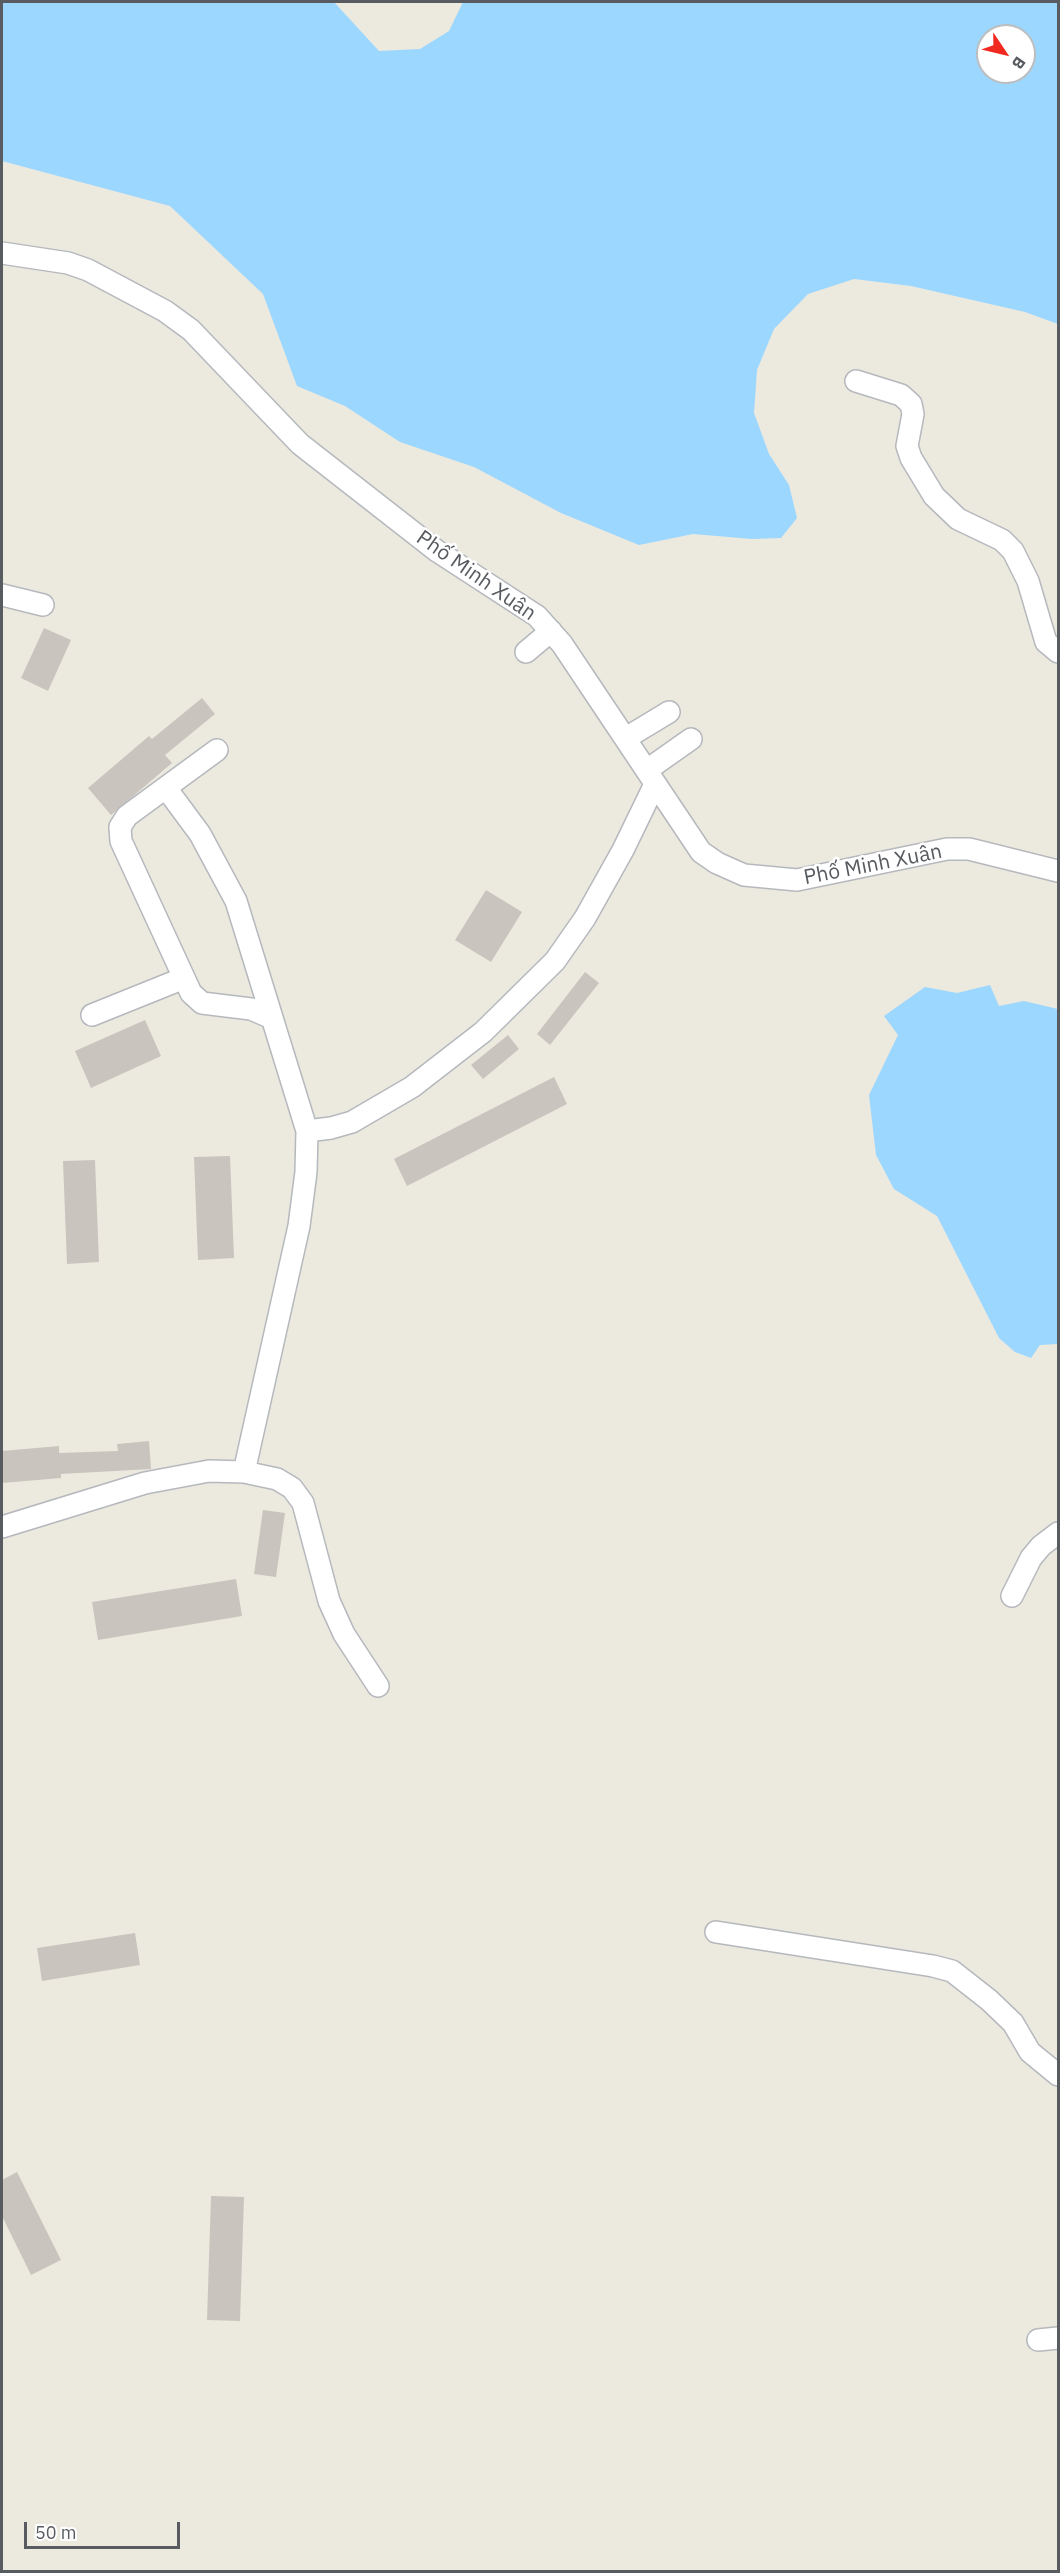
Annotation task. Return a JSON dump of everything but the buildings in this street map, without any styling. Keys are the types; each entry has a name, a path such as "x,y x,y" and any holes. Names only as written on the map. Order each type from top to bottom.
{"street":[{"name":"Phố Minh Xuân","path":"2,253 68,263 87,270 165,310 191,330 300,444 437,551 537,616 627,738 701,852 717,864 744,875 798,880 947,849 969,849 1059,871"},
{"path":"856,381 901,395 911,404 913,414 907,446 915,465 934,496 958,519 1002,540 1013,551 1028,581 1046,642 1059,652"},
{"path":"2,595 43,605"},
{"path":"526,652 551,632"},
{"path":"627,738 669,712"},
{"path":"307,1131 352,1122 412,1087 483,1032 555,961 585,918 623,850 651,777 691,739"},
{"path":"217,750 128,816 120,827 121,841 191,993 202,1003 251,1009 272,1018"},
{"path":"166,788 200,834 236,901 307,1131 306,1172 299,1226 244,1472"},
{"path":"92,1015 184,978"},
{"path":"2,1527 145,1483 209,1471 244,1472 277,1479 292,1488 303,1503 329,1601 344,1634 378,1686"},
{"path":"1012,1596 1031,1558 1041,1546 1059,1533"},
{"path":"716,1932 933,1966 952,1971 989,2000 1013,2023 1030,2052 1059,2075"},
{"path":"1038,2340 1059,2338"}],"water":[{"path":"2,2 334,2 379,51 420,49 449,31 463,2 1058,2 1058,324 1025,312 911,286 854,279 808,294 774,329 757,370 754,413 769,454 789,485 797,518 781,538 752,539 693,534 639,545 561,513 474,467 400,442 345,406 297,386 263,294 170,206 2,161"},
{"path":"990,985 999,1006 1024,1001 1058,1009 1058,1344 1040,1345 1031,1358 1015,1352 999,1338 937,1216 894,1189 876,1155 869,1095 898,1035 884,1016 925,987 957,993"}]}
